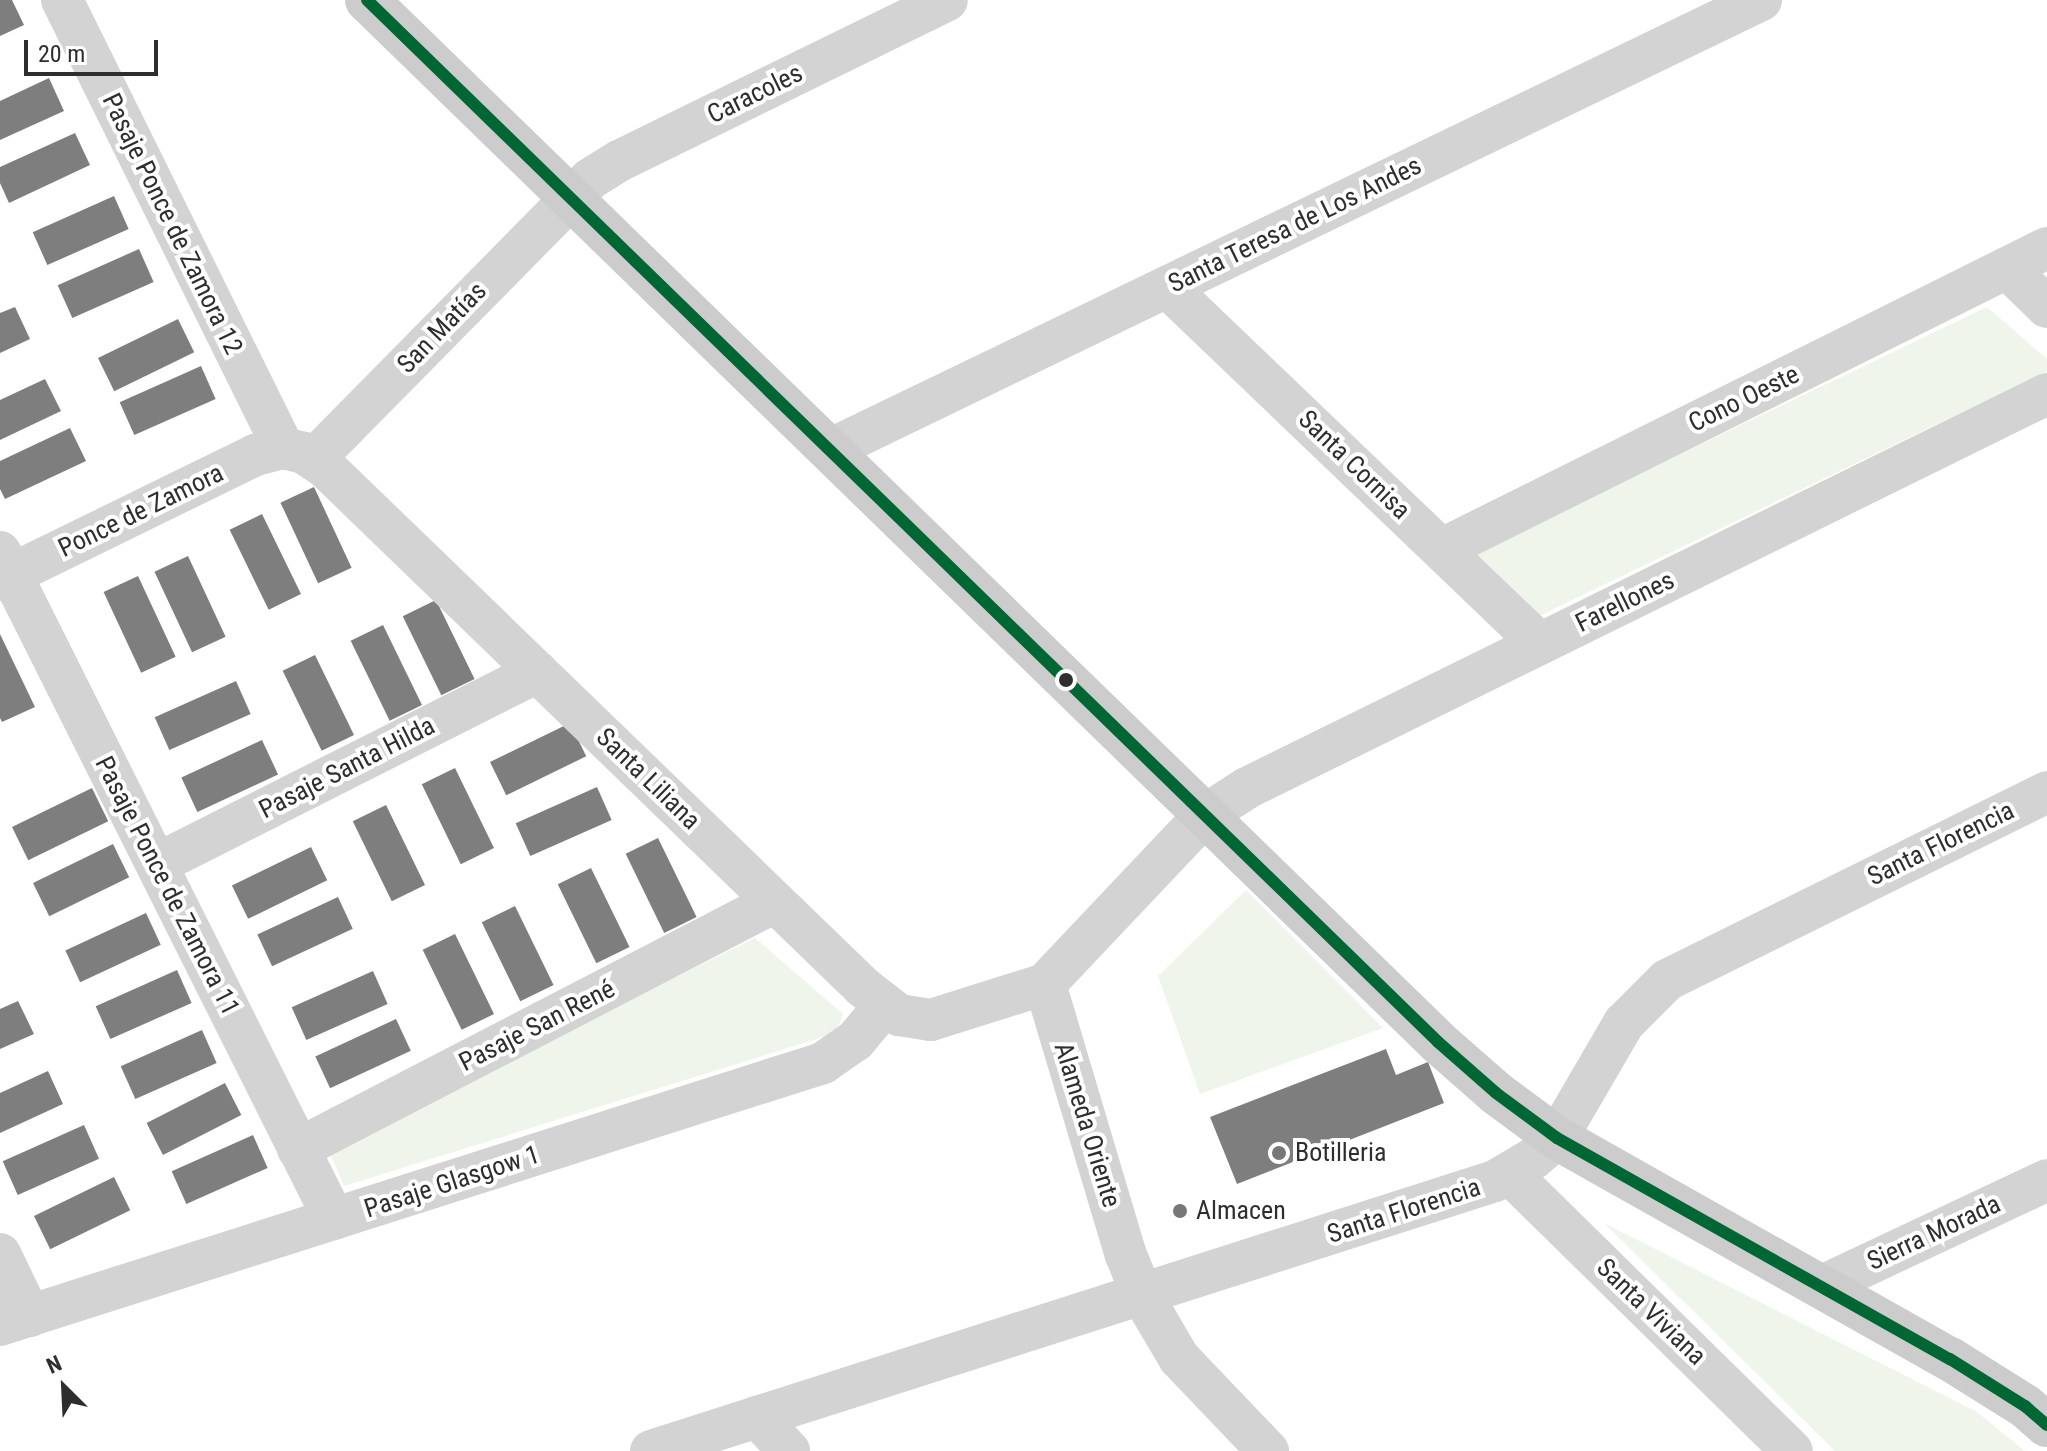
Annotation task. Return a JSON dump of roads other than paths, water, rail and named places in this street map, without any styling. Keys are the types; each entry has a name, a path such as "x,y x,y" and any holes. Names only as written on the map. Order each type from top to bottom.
{"street":[{"name":"Pasaje Ponce de Zamora 12","path":"62,0 298,453"},
{"path":"367,0 1438,1042 1506,1102 1557,1138 2040,1409"},
{"name":"Caracoles","path":"570,197 619,161 888,12 947,0"},
{"name":"Santa Teresa de Los Andes","path":"829,450 1745,3"},
{"name":"San Matías","path":"298,453 570,197"},
{"name":"Cono Oeste","path":"1442,549 2047,248"},
{"path":"2007,268 2047,307"},
{"name":"Santa Cornisa","path":"1167,287 1540,644"},
{"name":"Farellones","path":"1205,815 1247,788 2047,394"},
{"name":"Ponce de Zamora","path":"4,569 255,455 298,453"},
{"name":"Santa Liliana","path":"298,453 537,672 884,1006 914,1020 931,1020 1045,984"},
{"name":"Pasaje Ponce de Zamora 11","path":"4,569 157,864 334,1219"},
{"name":"Pasaje Santa Hilda","path":"157,864 537,672"},
{"name":"Santa Florencia","path":"651,1451 1479,1188 1510,1174 1557,1138 1624,1023 1667,980 2047,792"},
{"path":"1045,984 1205,815"},
{"name":"Pasaje San René","path":"298,1149 775,902"},
{"name":"Alameda Oriente","path":"1045,984 1126,1255 1142,1295 1179,1358 1268,1451"},
{"name":"Pasaje Glasgow 1","path":"15,1321 823,1063 855,1041 884,1006"},
{"name":"Santa Viviana","path":"1510,1174 1792,1451"},
{"name":"Sierra Morada","path":"1820,1287 2047,1180"},
{"path":"0,1254 15,1321"},
{"path":"757,1417 789,1451"}],"place":[{"name":"Botilleria","path":"1279,1153"},
{"name":"Almacen","path":"1180,1211"}]}
